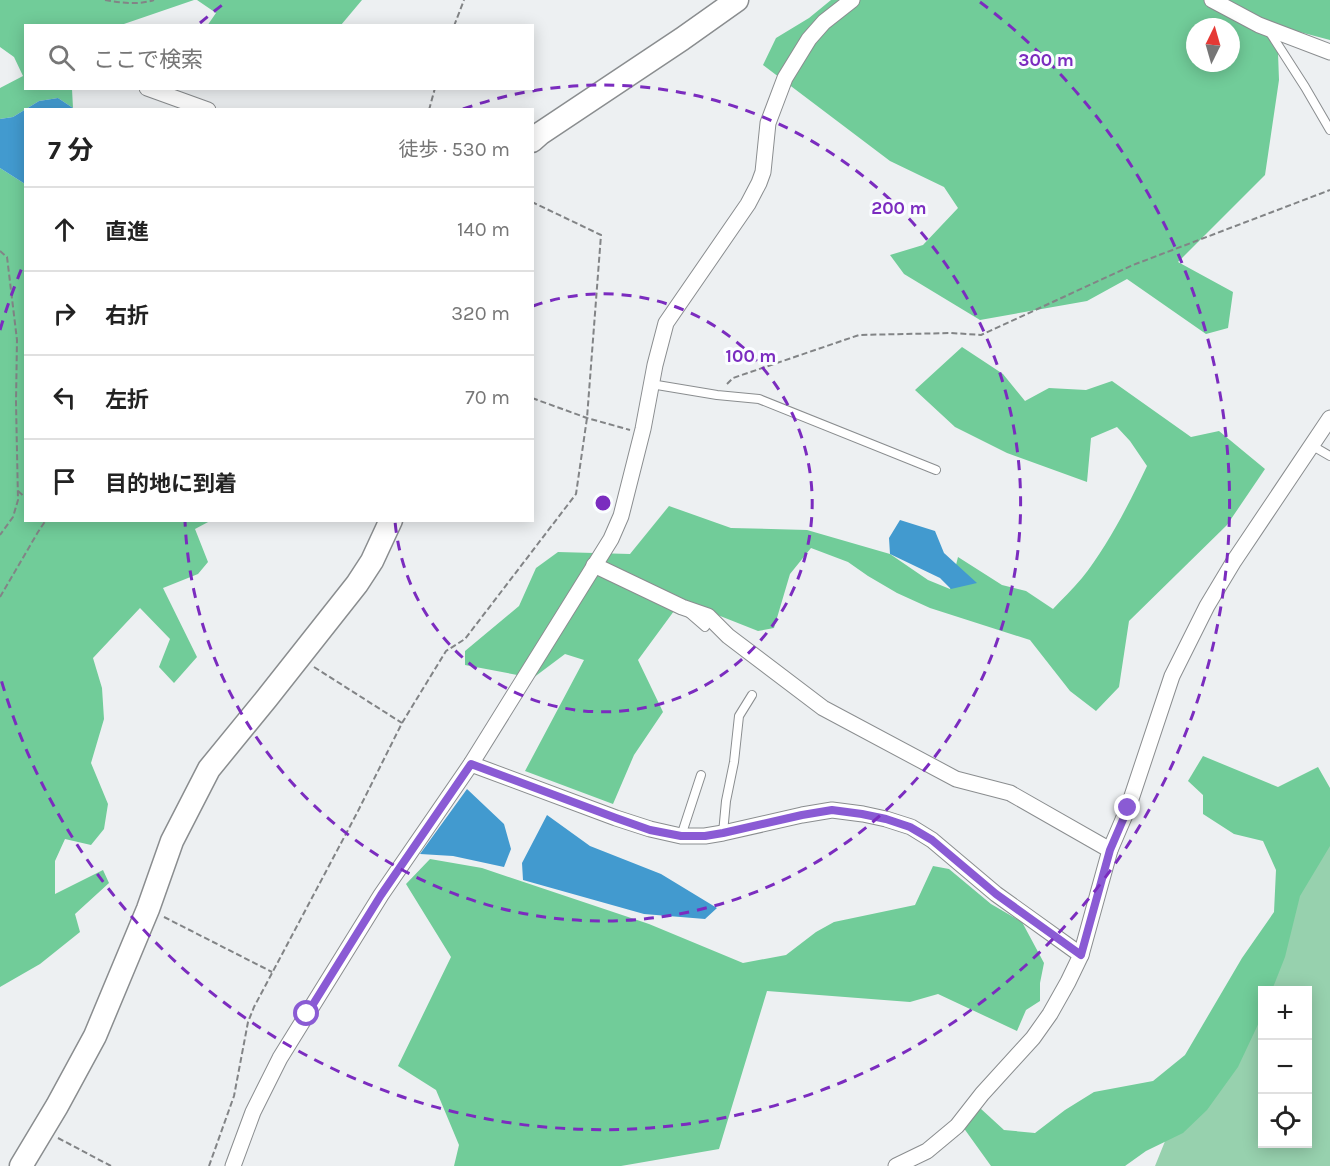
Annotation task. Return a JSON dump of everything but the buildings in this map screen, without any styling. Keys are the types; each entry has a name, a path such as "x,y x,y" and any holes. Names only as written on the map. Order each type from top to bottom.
{"street":[{"path":"534,139 736,0"},
{"path":"233,1166 252,1112 280,1058 381,895 471,764 611,539 621,516 666,323 748,204 759,183 763,172 768,123 785,78 809,39 824,22 852,0"},
{"path":"1212,0 1267,29 1330,52"},
{"path":"153,90 202,108"},
{"path":"896,1166 927,1151 957,1126 1033,1038 1050,1014 1081,955 1110,850 1128,808 1172,676 1207,606 1234,561 1330,418"},
{"path":"21,1166 95,1036 148,909 172,840 209,769 357,584 372,561 390,522"},
{"path":"594,565 682,607 708,616 728,636 823,708 956,779 1010,793 1110,850"},
{"path":"471,764 650,830 681,836 723,833 832,810 886,819 910,827 932,840 996,894 1081,955"}],"lane":[{"path":"1267,29 1330,130"},
{"path":"651,384 717,395 759,399 936,470"},
{"path":"1311,445 1330,456"},
{"path":"682,607 705,627"},
{"path":"723,833 739,716 752,695"},
{"path":"681,836 701,774"}],"path":[{"path":"105,0 119,3 144,3 154,0"},
{"path":"455,24 464,0"},
{"path":"430,108 434,90"},
{"path":"717,395 733,378 859,335 951,333 981,335 1133,265 1330,190"},
{"path":"209,1166 234,1096 248,1022 254,1006 357,813 402,723 446,651 465,639 576,494 587,417 601,235 534,203"},
{"path":"0,251 7,257 17,340 18,491 13,517 0,535"},
{"path":"534,399 630,430 642,429"},
{"path":"18,491 24,496"},
{"path":"0,597 45,522"},
{"path":"299,657 402,723"},
{"path":"148,909 272,972"},
{"path":"43,1130 111,1166"}],"green space":[{"path":"0,0 194,0 124,24 24,24 24,90 72,90 73,108 58,98 39,101 24,108 13,117 0,119 0,88 23,76 14,57 0,47"},
{"path":"197,0 362,0 342,24 208,24 216,13"},
{"path":"831,0 1330,0 1330,40 1277,26 1279,80 1265,175 1178,262 1233,292 1228,328 1206,334 1127,279 1087,301 980,320 904,274 890,255 923,245 958,208 944,187 890,161 763,65 776,38 809,18"},
{"path":"0,168 24,183 24,522 208,522 195,529 208,562 198,574 163,588 197,657 174,683 159,667 170,639 140,608 93,658 102,688 104,719 91,763 108,804 104,829 91,845 65,839 55,861 55,894 103,870 109,883 75,914 80,932 40,964 0,987"},
{"path":"962,347 1003,374 1025,401 1049,388 1086,390 1112,381 1191,437 1219,431 1265,469 1227,525 1129,621 1119,687 1096,711 1070,691 1030,640 930,608 897,593 848,562 811,548 790,574 774,628 758,631 705,610 674,611 638,660 663,712 634,755 613,804 525,771 584,660 565,654 533,678 465,665 465,651 519,606 536,568 558,552 630,554 669,506 731,528 807,530 890,554 928,580 950,589 958,557 1002,585 1026,591 1053,609 1082,578 1100,552 1126,509 1147,466 1117,427 1091,438 1087,482 1007,453 955,427 915,390"},
{"path":"1203,756 1278,787 1318,767 1330,788 1330,846 1300,896 1285,957 1274,986 1258,986 1258,1024 1238,1067 1207,1110 1183,1133 1146,1151 1125,1166 991,1166 963,1127 980,1108 1004,1130 1035,1133 1094,1092 1153,1081 1185,1055 1242,958 1274,912 1276,870 1263,841 1234,834 1203,814 1203,795 1188,781"},
{"path":"1330,827 1330,1166 1155,1166 1174,1119"},
{"path":"430,859 482,868 649,924 743,963 786,955 816,932 834,922 915,905 933,866 949,869 991,904 1022,922 1044,963 1040,983 1040,1001 1026,1010 1017,1031 938,994 910,1002 767,991 719,1149 621,1166 454,1166 459,1145 436,1090 398,1066 451,957 406,884"}],"water":[{"path":"58,98 73,108 28,108 39,101"},
{"path":"24,110 24,183 0,168 0,119 13,117"},
{"path":"900,520 935,531 944,553 977,583 951,589 940,578 890,554 889,538"},
{"path":"467,789 504,824 511,849 504,867 453,856 420,854"},
{"path":"547,815 590,846 661,874 717,908 705,919 644,914 523,880 522,863"}],"route":[{"path":"307,1014 381,895 471,764 650,830 681,836 723,833 832,810 886,819 910,827 932,840 996,894 1081,955 1110,850 1128,808"}]}
